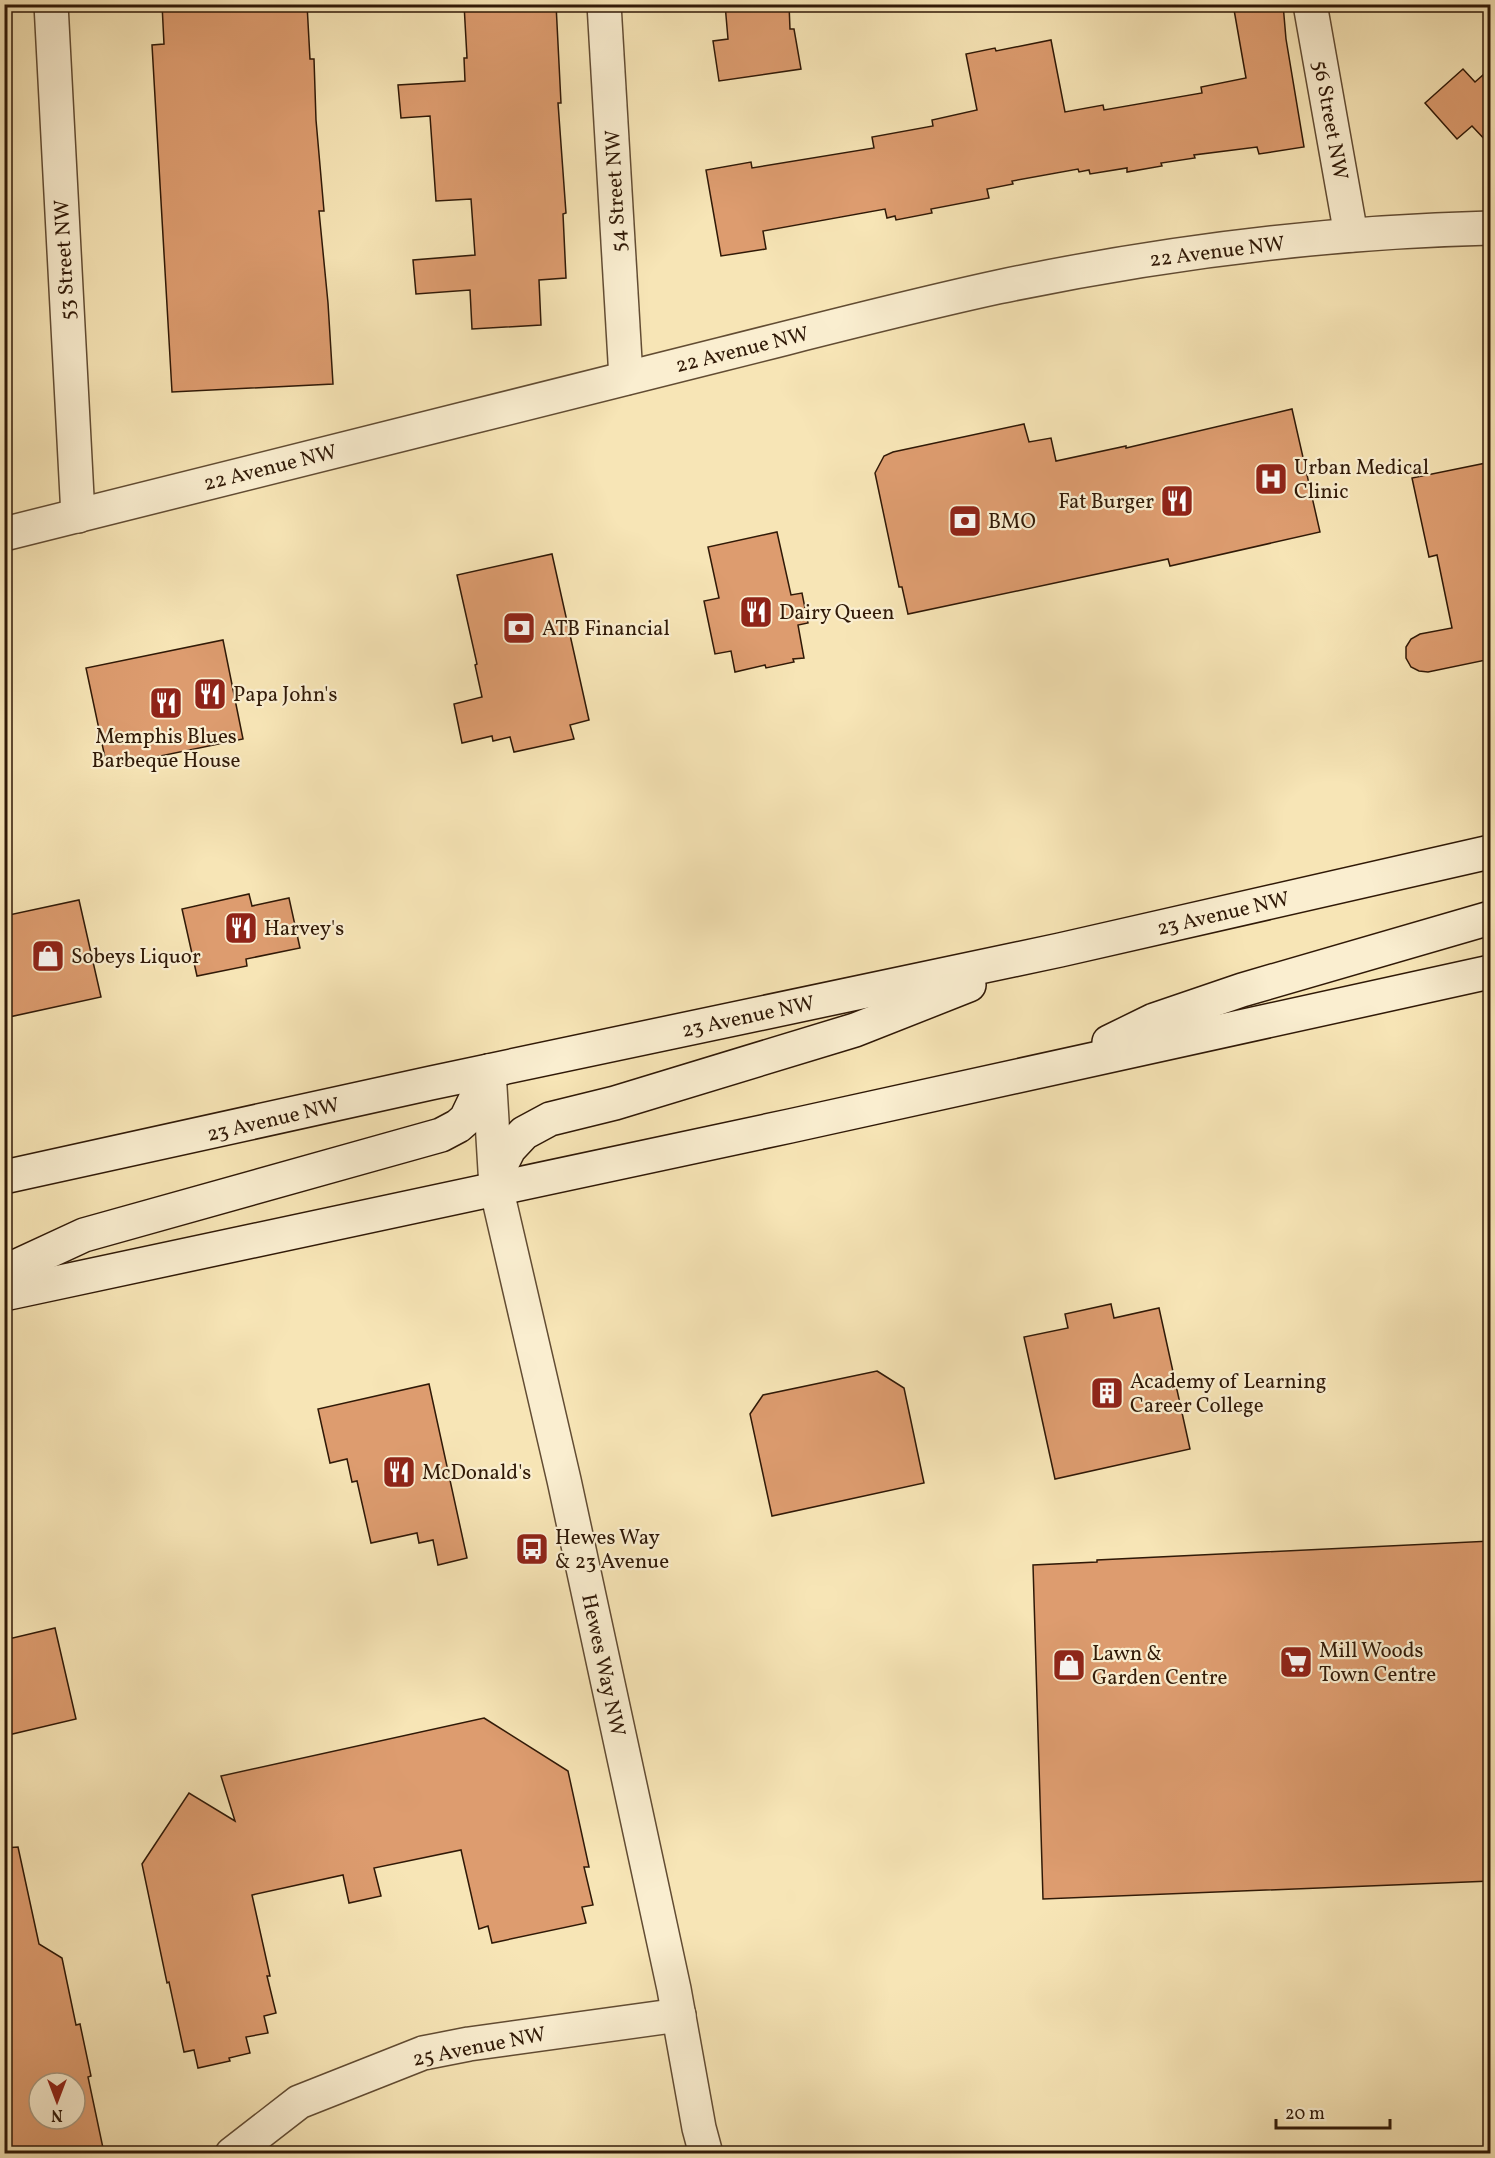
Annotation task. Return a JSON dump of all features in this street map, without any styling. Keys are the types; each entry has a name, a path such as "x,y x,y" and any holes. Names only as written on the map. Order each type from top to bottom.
{"main road":[{"name":"53 Street NW","path":"51,4 78,516"},
{"name":"54 Street NW","path":"604,4 626,378"},
{"name":"56 Street NW","path":"1310,4 1351,235"},
{"name":"22 Avenue NW","path":"4,534 997,287 1128,263 1248,246 1351,235 1491,228"},
{"name":"23 Avenue NW","path":"4,1177 1060,950 1491,852"},
{"path":"1058,1066 1154,1020 1242,990 1491,918"},
{"path":"496,1187 501,1165 509,1149 524,1133 550,1119 615,1103 855,1030 1060,950"},
{"path":"4,1294 790,1126 1491,972"},
{"path":"4,1272 84,1235 441,1135 458,1126 465,1119 489,1071"},
{"name":"Hewes Way NW","path":"489,1071 496,1187 564,1480 706,2154"},
{"name":"25 Avenue NW","path":"232,2154 299,2102 423,2053 469,2044 678,2015"}],"building":[{"path":"162,4 307,4 310,59 314,59 316,120 324,211 319,211 333,384 172,392 152,45 164,44"},
{"path":"464,4 556,4 561,103 558,103 566,213 563,214 566,278 539,280 541,325 472,329 470,290 416,294 413,260 475,255 471,199 436,201 430,116 401,118 398,85 465,81 464,58 467,58"},
{"path":"725,4 789,4 790,29 794,29 801,69 719,81 713,41 728,39"},
{"path":"1233,4 1283,4 1286,39 1304,147 1259,154 1257,147 1194,155 1195,158 1161,163 1162,166 1127,172 1127,168 1090,174 1089,170 1079,172 1078,169 1012,181 1013,184 987,189 989,198 931,209 932,213 896,220 895,216 887,218 885,209 763,231 766,249 721,256 706,170 751,162 752,168 874,148 872,137 933,126 932,120 977,110 966,54 995,48 996,51 1051,40 1065,112 1103,105 1104,110 1202,93 1201,87 1246,78"},
{"path":"1491,68 1491,146 1472,126 1457,139 1425,103 1463,69 1475,82"},
{"path":"1292,409 1320,532 1170,566 1168,559 908,614 902,587 899,587 875,473 884,456 893,452 1024,424 1029,442 1051,438 1056,461 1126,446 1126,448"},
{"path":"1491,462 1491,659 1428,672 1419,671 1411,667 1406,658 1406,647 1411,639 1420,634 1452,628 1437,555 1429,557 1412,478"},
{"name":"Dairy Queen","path":"777,532 791,595 802,593 808,623 798,625 804,658 793,659 794,662 766,668 765,665 735,672 731,651 715,654 704,601 719,598 708,547"},
{"name":"ATB Financial","path":"552,554 589,720 570,725 574,739 514,752 510,737 493,741 492,736 462,743 454,704 482,697 457,575"},
{"path":"223,640 243,739 107,767 86,668"},
{"name":"Harvey's","path":"249,894 252,906 289,898 300,948 246,959 247,966 197,976 182,909"},
{"name":"Sobeys Liquor","path":"79,900 101,997 9,1017 4,995 4,916"},
{"name":"Academy of Learning Career College","path":"1111,1304 1114,1318 1159,1308 1190,1449 1055,1479 1024,1337 1068,1328 1065,1314"},
{"path":"877,1371 904,1388 924,1483 772,1516 750,1414 763,1395"},
{"name":"McDonald's","path":"429,1384 467,1558 438,1565 433,1540 419,1543 417,1533 371,1543 357,1481 352,1482 347,1459 330,1463 318,1409"},
{"name":"Mill Woods Town Centre","path":"1491,1541 1491,1881 1043,1899 1033,1565"},
{"path":"55,1628 76,1719 4,1736 4,1640"},
{"path":"484,1718 568,1771 589,1867 584,1867 593,1905 582,1907 586,1923 492,1943 488,1926 479,1929 461,1850 374,1868 381,1896 349,1903 343,1875 252,1895 276,2013 264,2016 268,2033 246,2037 250,2053 229,2058 230,2061 198,2068 194,2050 184,2052 142,1864 189,1793 235,1821 221,1776"},
{"path":"18,1847 39,1944 62,1958 76,2025 80,2024 103,2148 83,2154 4,2154 4,1848"}],"place":[{"name":"Urban Medical Clinic","path":"1271,479"},
{"name":"Fat Burger","path":"1177,501"},
{"name":"BMO","path":"965,521"},
{"name":"Dairy Queen","path":"756,612"},
{"name":"ATB Financial","path":"519,628"},
{"name":"Papa John's","path":"210,694"},
{"name":"Memphis Blues Barbeque House","path":"166,703"},
{"name":"Harvey's","path":"241,928"},
{"name":"Sobeys Liquor","path":"48,956"},
{"name":"Academy of Learning Career College","path":"1107,1393"},
{"name":"McDonald's","path":"399,1472"},
{"name":"Hewes Way & 23 Avenue","path":"532,1549"},
{"name":"Mill Woods Town Centre","path":"1296,1662"},
{"name":"Lawn & Garden Centre","path":"1069,1665"}]}
